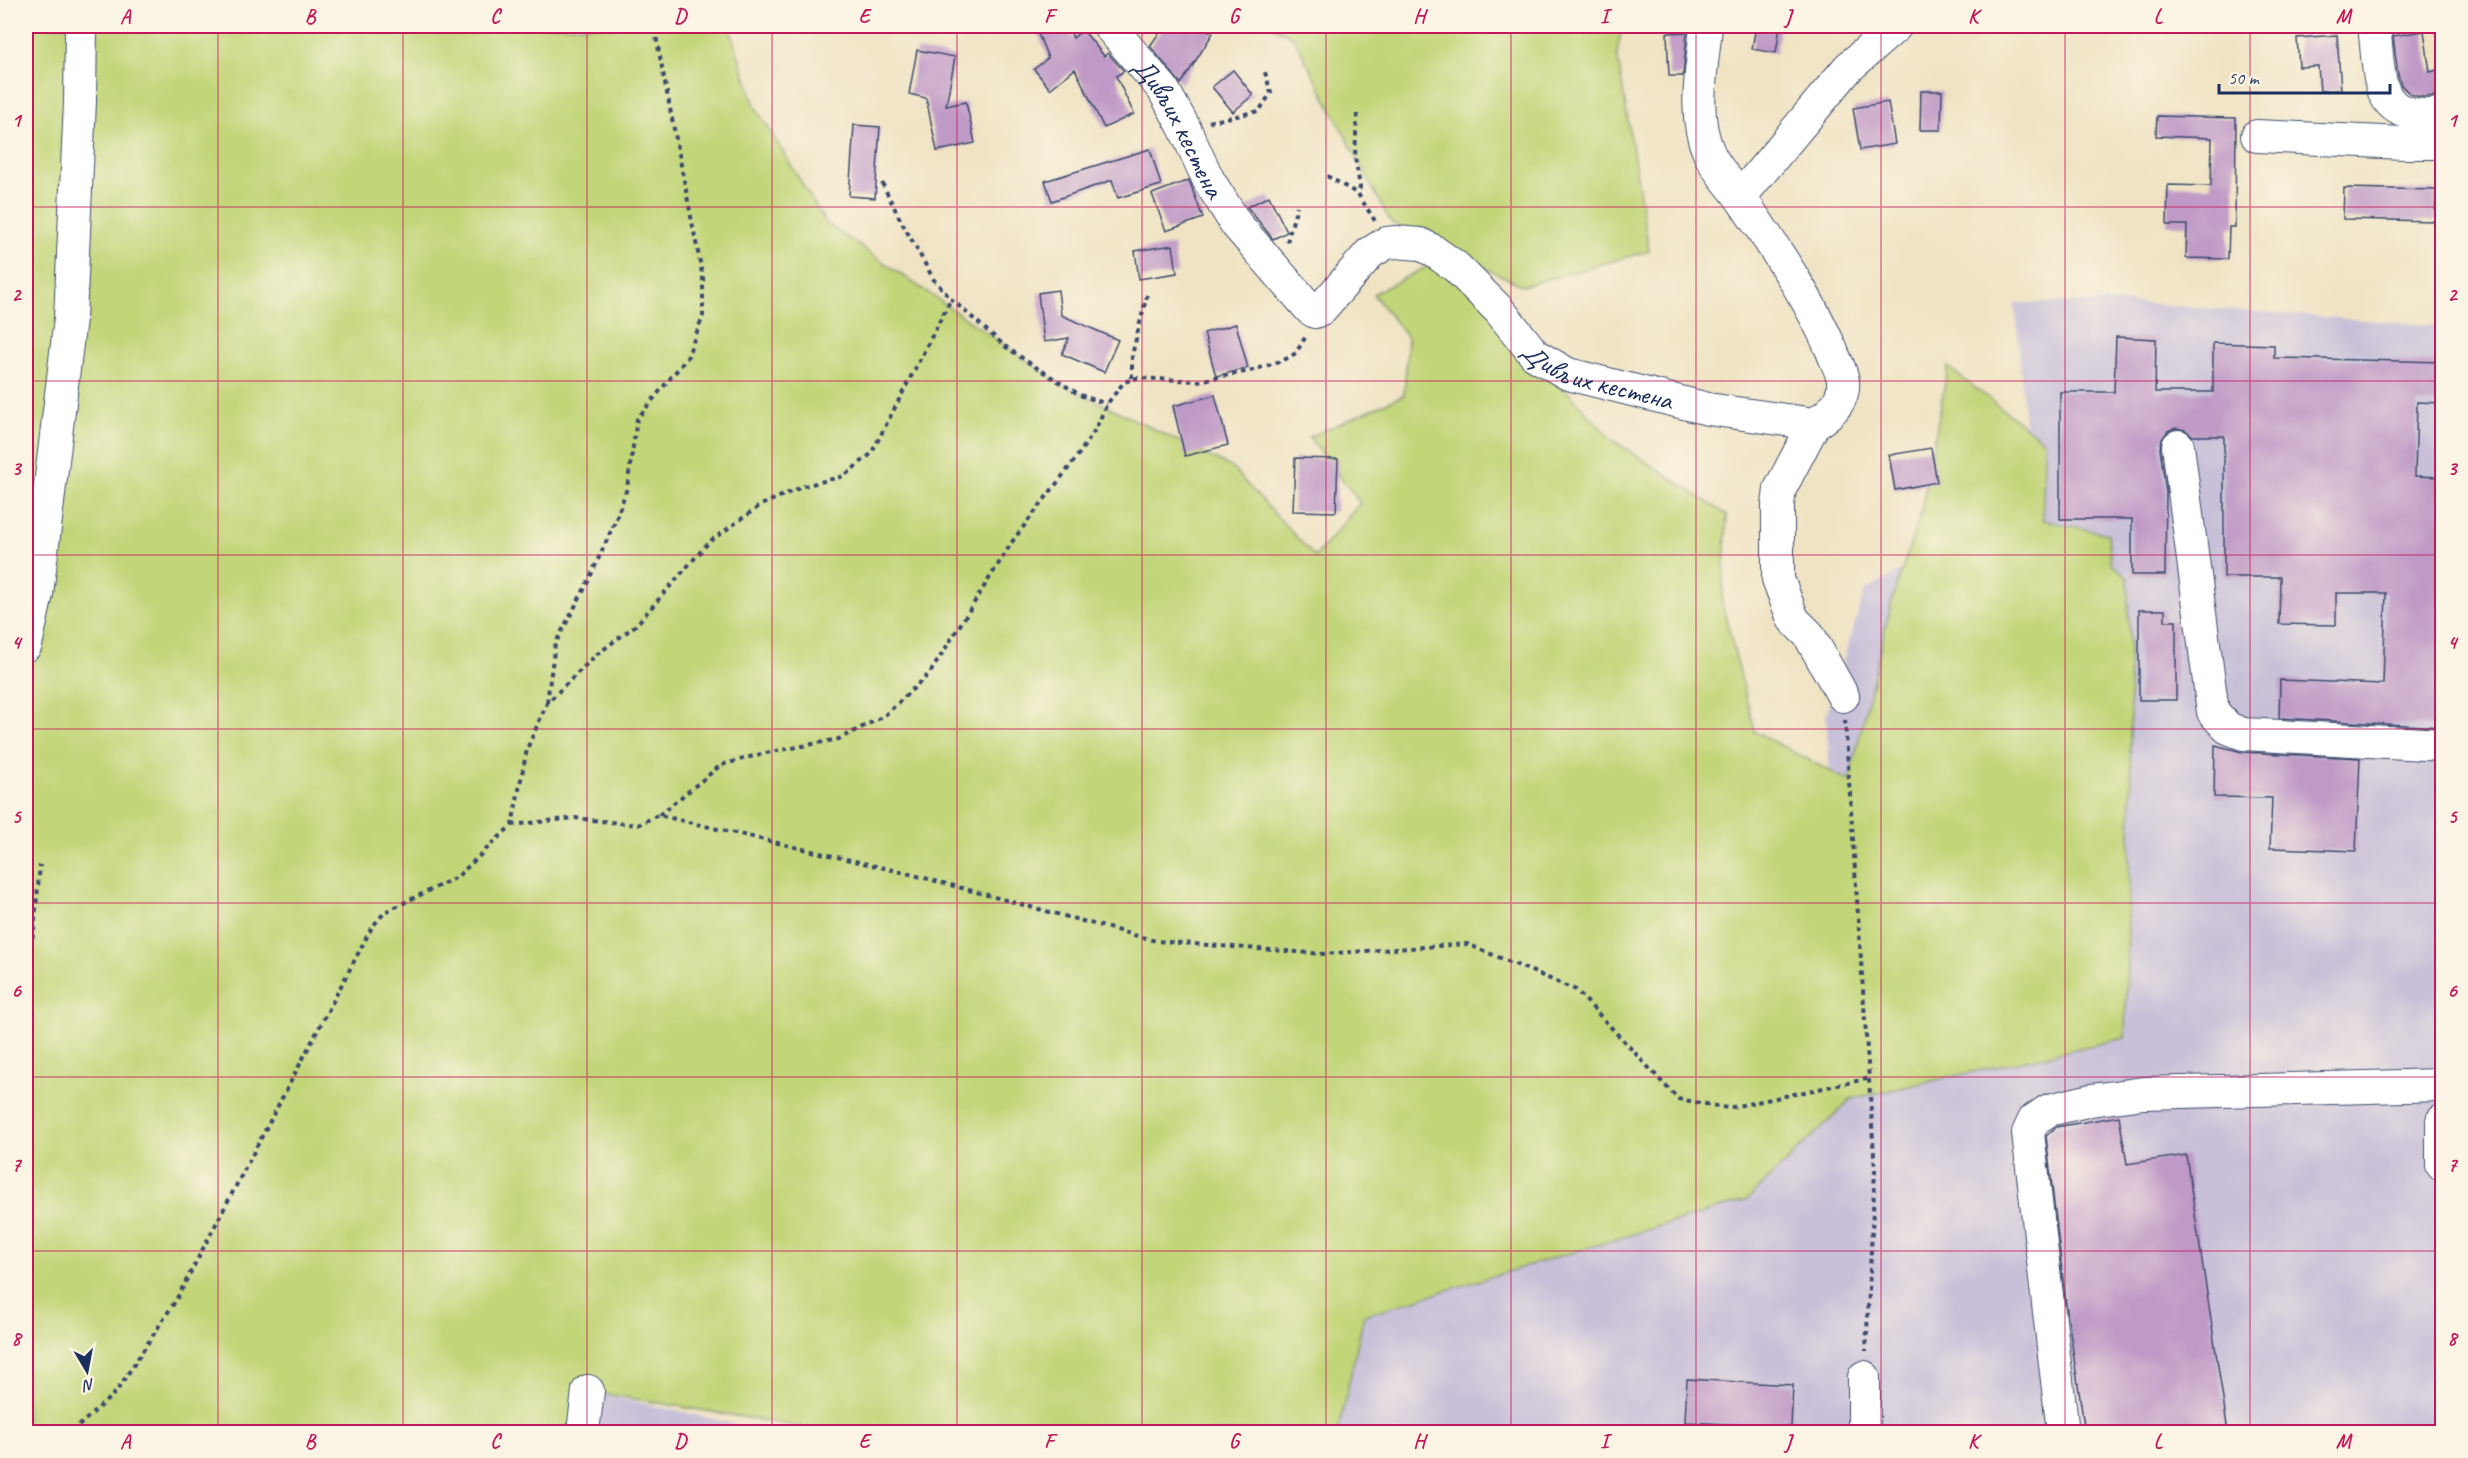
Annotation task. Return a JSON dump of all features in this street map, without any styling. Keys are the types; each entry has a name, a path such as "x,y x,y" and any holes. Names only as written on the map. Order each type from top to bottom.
{"street":[{"path":"26,645 37,594 70,319 80,102 81,26"},
{"name":"Дивљих кестена","path":"1109,26 1162,89 1184,127 1208,179 1236,224 1306,305 1315,312"},
{"path":"1706,26 1700,93 1705,142 1709,154 1740,197 1824,333 1843,381 1841,394 1831,414 1814,424 1780,489 1778,505 1778,579 1793,619 1809,635 1843,696"},
{"path":"1740,197 1848,68 1896,26"},
{"path":"2374,26 2383,87 2392,105 2402,112 2413,115 2442,114"},
{"path":"2257,136 2442,143"},
{"path":"1315,312 1328,303 1370,253 1386,243"},
{"name":"Дивљих кестена","path":"1386,243 1420,244 1456,267 1499,310 1535,355 1568,374 1708,409 1814,424"},
{"path":"2178,446 2213,712 2228,728 2243,734 2442,745"},
{"path":"2062,1432 2028,1133 2034,1120 2049,1110 2091,1100 2169,1091 2442,1085"},
{"path":"2442,1121 2442,1165"},
{"path":"1864,1377 1864,1432"},
{"path":"583,1432 588,1391"}],"path":[{"path":"72,1432 116,1392 176,1299 372,927 385,912 457,877 512,825 527,749 546,703 555,644 615,522 627,488 637,419 687,358 703,316 703,278 654,26"},
{"path":"1184,127 1230,119 1258,111 1271,93 1264,69"},
{"path":"1357,114 1355,142 1360,187 1358,194"},
{"path":"1327,176 1358,194 1367,205 1386,243"},
{"path":"882,183 934,280 951,299 1031,364 1080,394 1107,404"},
{"path":"1270,264 1288,241 1297,206"},
{"path":"1132,378 1132,355 1147,295"},
{"path":"546,703 596,655 636,625 709,542 760,505 804,486 844,476 872,454 951,299"},
{"path":"512,825 574,818 638,825 658,815 721,765 761,754 839,739 884,716 930,673 1014,539 1090,438 1107,404 1124,382 1132,378 1198,381 1250,371 1284,360 1296,353 1304,341 1315,312"},
{"path":"1843,696 1871,1078 1875,1170 1864,1377"},
{"path":"658,815 910,874 1156,941 1323,954 1467,944 1576,990 1678,1099 1728,1108 1871,1078"},
{"path":"26,965 34,930 40,865"}],"shaded area":[{"path":"2126,302 2442,326 2442,1432 1033,1432 1851,1099 1826,715 1865,591 2031,496 2015,303"},
{"path":"588,1391 771,1432 575,1432"}],"green space":[{"path":"26,26 729,26 755,106 826,223 1060,383 1231,467 1315,557 1360,503 1309,437 1404,395 1408,338 1373,294 1444,258 1611,439 1727,515 1722,603 1755,732 1849,781 1892,600 1921,512 1948,367 2044,441 2043,520 2108,534 2111,563 2128,578 2131,799 2125,1038 1851,1099 1747,1200 1364,1315 1338,1432 796,1432 801,1427 588,1391 583,1432 26,1432"},
{"path":"1273,26 1622,26 1617,53 1649,251 1523,286 1391,223 1294,38"}],"building":[{"path":"1035,26 1068,26 1073,38 1083,30 1104,56 1108,53 1124,71 1116,76 1134,114 1104,128 1075,69 1050,89 1034,69 1048,58"},
{"path":"1164,26 1201,26 1213,33 1181,84 1150,46"},
{"path":"1756,26 1780,26 1776,53 1752,49"},
{"path":"2424,31 2430,72 2442,69 2442,96 2421,97 2410,94 2401,85 2398,75 2393,36"},
{"path":"1687,32 1683,76 1669,76 1667,33"},
{"path":"2337,35 2341,90 2320,91 2318,66 2299,67 2297,38"},
{"path":"917,50 955,57 946,106 966,102 975,143 937,151 926,98 909,94"},
{"path":"1233,70 1253,95 1233,112 1212,87"},
{"path":"1921,91 1942,91 1941,130 1920,130"},
{"path":"1888,102 1895,144 1860,150 1853,108"},
{"path":"2157,116 2236,118 2235,227 2229,227 2228,259 2186,258 2187,225 2167,225 2168,185 2211,186 2212,138 2156,136"},
{"path":"854,125 880,127 875,198 849,196"},
{"path":"1150,149 1161,185 1118,198 1112,180 1052,201 1045,181"},
{"path":"1189,180 1203,218 1166,231 1152,194"},
{"path":"2344,188 2436,190 2435,221 2343,219"},
{"path":"1269,196 1287,232 1273,239 1247,207"},
{"path":"1173,245 1177,273 1139,279 1135,251"},
{"path":"1058,290 1061,315 1118,340 1104,372 1062,354 1069,338 1044,342 1038,293"},
{"path":"1236,324 1248,368 1216,376 1204,333"},
{"path":"2116,337 2156,339 2155,392 2213,392 2213,343 2274,345 2274,358 2442,362 2442,403 2417,402 2415,476 2442,477 2442,727 2279,718 2280,680 2383,684 2386,593 2336,593 2336,625 2279,624 2280,577 2224,577 2224,436 2193,436 2185,430 2176,428 2168,431 2162,439 2160,448 2166,492 2165,575 2132,575 2132,519 2060,519 2060,392 2114,392"},
{"path":"1215,395 1228,445 1185,456 1173,406"},
{"path":"1931,448 1937,482 1895,490 1889,455"},
{"path":"1295,458 1338,459 1336,512 1293,511"},
{"path":"2139,610 2165,610 2165,621 2176,621 2176,700 2139,700"},
{"path":"2215,745 2242,752 2360,758 2356,851 2270,848 2272,798 2214,797"},
{"path":"2119,1116 2127,1164 2186,1155 2228,1432 2085,1432 2066,1304 2046,1136 2056,1127"},
{"path":"1687,1379 1793,1385 1791,1427 1685,1422"}]}
